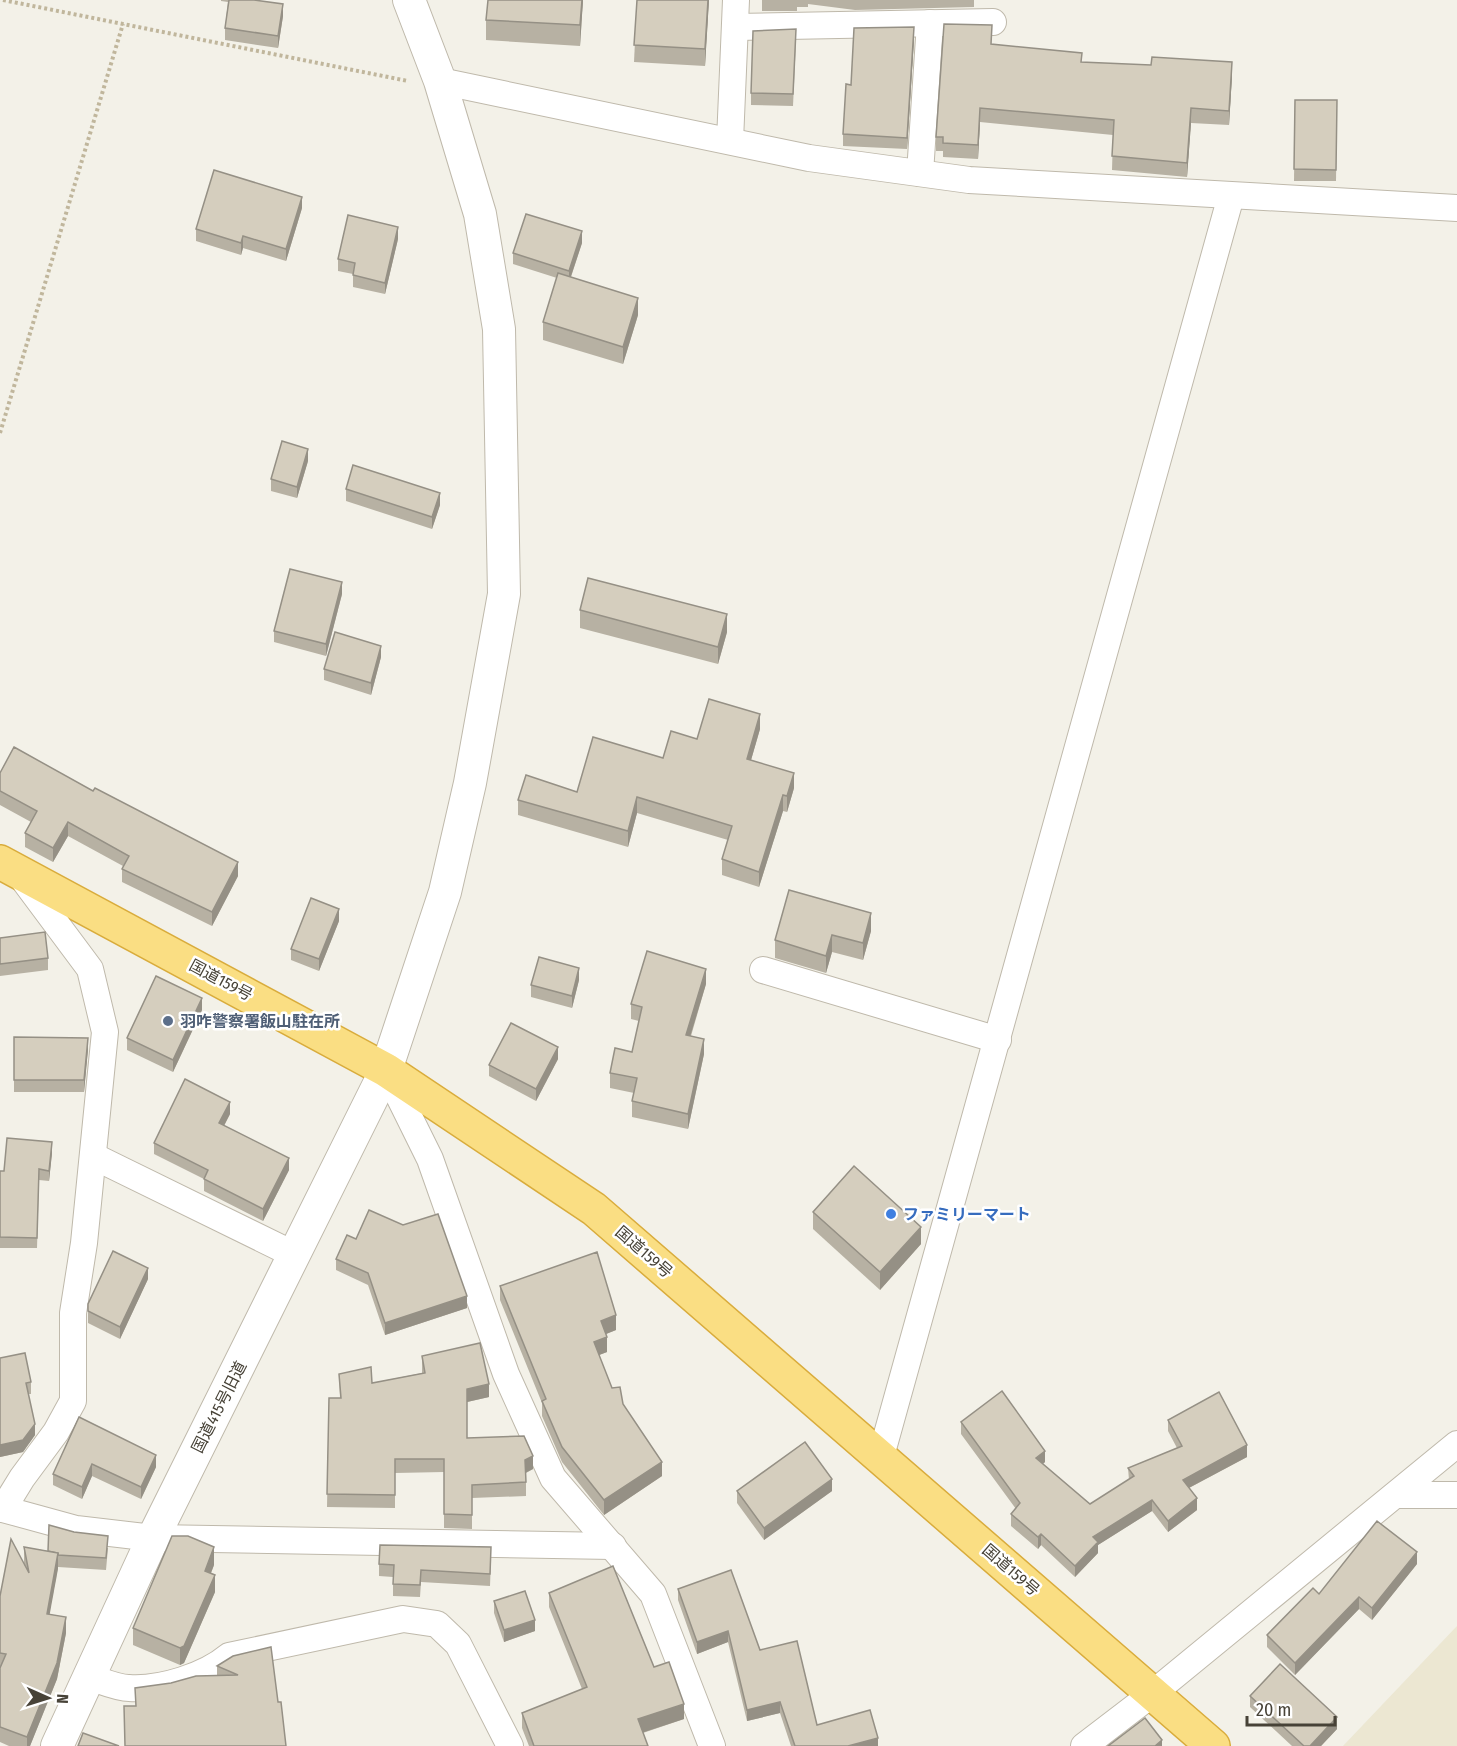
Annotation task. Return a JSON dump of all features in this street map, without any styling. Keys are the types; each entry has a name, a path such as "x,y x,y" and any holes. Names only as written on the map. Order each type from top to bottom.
{"highway":[{"name":"国道159号","path":"9,867 386,1070 594,1209 1213,1746"}],"street":[{"name":"国道415号旧道","path":"57,1746 153,1538 386,1070 445,892 470,783 504,594 499,329 480,214 441,84 409,0"},
{"path":"730,141 736,0"},
{"path":"735,27 993,22"},
{"path":"920,173 930,23"},
{"path":"441,84 809,158 969,180 1457,208"},
{"path":"881,1456 1231,196"},
{"path":"9,867 90,969 105,1032 84,1243 73,1313 73,1401 56,1432 2,1506 76,1529 153,1538 613,1546"},
{"path":"763,970 998,1040"},
{"path":"386,1070 430,1159 506,1374 553,1478 653,1594 712,1746"},
{"path":"93,1156 295,1255"},
{"path":"1084,1746 1152,1694 1457,1444"},
{"path":"1396,1495 1457,1495"},
{"path":"89,1677 129,1689 174,1683 214,1669 229,1656 403,1618 437,1624 458,1644 510,1746"}],"path":[{"path":"3,0 441,84"},
{"path":"0,433 123,24"}],"shaded area":[{"path":"1457,1626 1457,1746 1343,1746"}],"building":[{"path":"229,0 254,0 283,4 278,36 225,28"},
{"path":"488,0 582,0 580,25 486,20"},
{"path":"637,0 708,0 705,49 634,45"},
{"path":"944,24 992,25 991,44 1082,53 1081,62 1151,65 1152,57 1232,62 1229,111 1191,108 1187,163 1112,156 1114,120 980,108 978,145 943,143 943,137 936,137"},
{"path":"914,27 907,138 843,134 846,84 851,85 854,28"},
{"path":"796,29 793,94 751,93 753,31"},
{"path":"1295,100 1337,100 1336,170 1294,169"},
{"path":"214,170 302,197 286,249 243,236 241,243 196,229"},
{"path":"526,214 582,231 569,271 513,253"},
{"path":"348,215 398,227 385,283 353,275 355,263 338,259"},
{"path":"558,273 638,298 623,347 543,322"},
{"path":"282,441 308,449 297,487 271,479"},
{"path":"353,465 440,493 432,517 346,489"},
{"path":"290,569 342,582 326,644 274,631"},
{"path":"588,578 727,614 718,647 580,610"},
{"path":"335,632 381,646 371,683 324,669"},
{"path":"709,699 760,714 747,759 794,773 787,796 783,795 759,872 722,859 732,826 637,797 628,831 518,800 526,775 577,792 593,737 663,758 671,731 697,739"},
{"path":"14,747 93,791 95,788 238,862 212,912 122,869 129,856 68,822 53,848 25,833 37,811 0,791 0,773"},
{"path":"789,890 871,913 863,943 832,935 826,956 775,940"},
{"path":"311,898 339,909 319,959 291,949"},
{"path":"45,932 48,958 0,964 0,938"},
{"path":"647,951 706,969 686,1035 704,1039 688,1114 632,1101 637,1078 610,1073 615,1048 632,1052 642,1007 631,1004"},
{"path":"539,957 579,968 572,996 531,985"},
{"path":"156,976 202,998 173,1060 127,1038"},
{"path":"511,1023 558,1047 536,1089 489,1065"},
{"path":"14,1037 88,1038 84,1080 14,1080"},
{"path":"185,1079 230,1102 219,1123 289,1158 263,1209 204,1179 208,1170 154,1143"},
{"path":"7,1138 52,1142 49,1171 39,1169 37,1238 0,1237 0,1171 4,1171"},
{"path":"854,1166 921,1227 880,1272 813,1212"},
{"path":"369,1210 403,1225 438,1214 467,1296 385,1323 368,1273 336,1259 347,1235 356,1239"},
{"path":"113,1251 148,1268 120,1327 88,1311 88,1304"},
{"path":"597,1252 616,1315 601,1321 607,1337 594,1342 612,1388 620,1387 623,1404 662,1462 604,1500 562,1447 542,1401 546,1399 500,1286"},
{"path":"480,1343 489,1384 467,1389 467,1438 524,1436 533,1456 525,1460 526,1482 472,1485 472,1515 444,1514 444,1459 395,1459 395,1495 327,1494 329,1398 341,1398 339,1374 371,1367 372,1383 425,1373 422,1356"},
{"path":"25,1353 31,1382 26,1383 35,1424 23,1440 0,1445 0,1358"},
{"path":"1002,1391 1045,1451 1036,1458 1090,1504 1134,1476 1128,1468 1182,1446 1168,1420 1219,1392 1247,1445 1183,1480 1197,1498 1168,1521 1152,1500 1093,1537 1098,1542 1075,1566 1041,1534 1038,1537 1011,1514 1020,1503 961,1422"},
{"path":"79,1417 156,1455 141,1487 92,1464 82,1487 53,1474"},
{"path":"805,1442 832,1479 764,1528 737,1491"},
{"path":"1377,1521 1417,1552 1372,1608 1359,1597 1295,1663 1267,1635 1313,1588 1319,1594"},
{"path":"49,1525 74,1532 108,1536 106,1558 58,1555 58,1553 48,1551"},
{"path":"172,1536 188,1536 214,1547 205,1571 215,1575 184,1646 180,1648 133,1628"},
{"path":"11,1539 29,1573 24,1547 58,1553 47,1614 66,1617 57,1663 27,1737 0,1727 0,1668 6,1654 0,1653 0,1596"},
{"path":"380,1545 491,1547 490,1574 421,1570 420,1585 393,1584 394,1565 379,1564"},
{"path":"613,1566 654,1667 669,1662 684,1704 638,1719 648,1746 534,1746 522,1713 587,1687 549,1593"},
{"path":"731,1570 760,1650 797,1641 817,1725 870,1710 878,1738 848,1746 795,1746 780,1702 747,1710 728,1631 697,1642 678,1589"},
{"path":"525,1591 535,1620 504,1630 494,1601"},
{"path":"271,1647 286,1746 125,1746 124,1706 136,1706 135,1688 171,1683 196,1676 238,1675 217,1666 233,1656"},
{"path":"1280,1664 1337,1717 1310,1746 1304,1746 1250,1696"},
{"path":"1145,1718 1162,1740 1155,1746 1108,1746"},
{"path":"83,1733 119,1746 78,1746"}],"place":[{"name":"羽咋警察署飯山駐在所","path":"168,1021"},
{"name":"ファミリーマート","path":"891,1214"}]}
